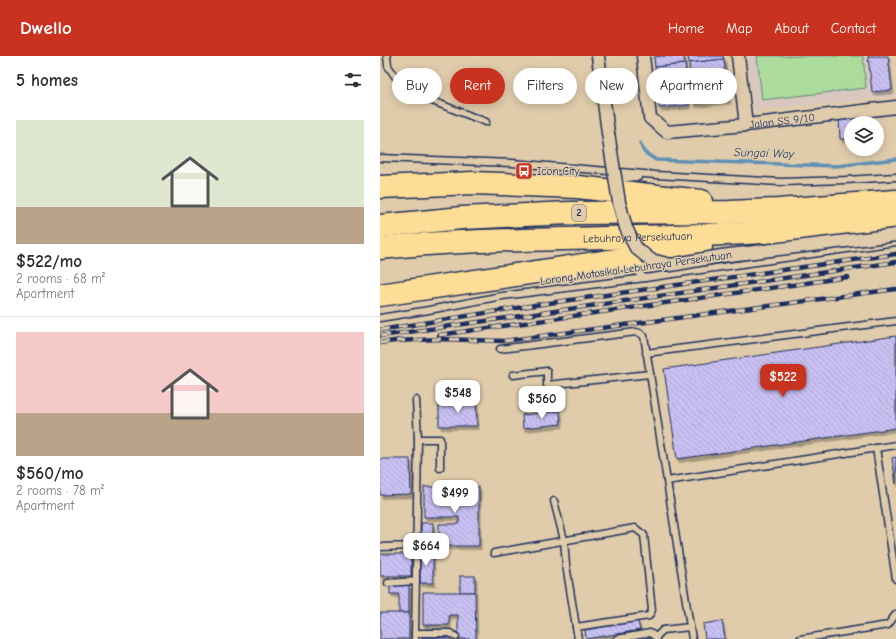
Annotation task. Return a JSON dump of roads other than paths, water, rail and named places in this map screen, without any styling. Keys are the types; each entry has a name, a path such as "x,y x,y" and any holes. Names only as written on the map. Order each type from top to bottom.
{"highway":[{"path":"380,187 472,183 586,185 778,210"},
{"name":"Lebuhraya Persekutuan","path":"380,226 462,218 562,214 729,212 778,210 896,201"},
{"name":"Lebuhraya Persekutuan","path":"380,248 528,240 740,234 852,226 896,221"},
{"path":"383,296 701,247 740,234"}],"street":[{"path":"598,56 619,202 626,228 636,248 650,260 671,265 721,256 896,235"},
{"name":"Jalan SS 9/10","path":"643,56 650,118 667,132 746,125 896,107"},
{"path":"738,56 746,125"}],"lane":[{"path":"387,56 388,66 399,82 422,97 486,122"},
{"path":"380,158 512,163 656,175 781,182 896,177"},
{"path":"608,180 656,175"},
{"name":"Lorong Motosikal Lebuhraya Persekutuan","path":"380,318 502,296 645,278 896,242"},
{"path":"630,258 636,271 645,278"},
{"path":"646,353 896,321"},
{"path":"500,349 636,332 644,336 692,639"},
{"path":"513,375 546,371 547,385 650,374"},
{"path":"416,400 418,439 415,636 450,633 456,637"},
{"path":"418,439 440,439 440,468"},
{"path":"667,481 896,445"},
{"path":"876,448 896,579"},
{"path":"554,500 564,540 566,565 578,639"},
{"path":"494,552 635,528 644,535 652,610 649,616 576,627"},
{"path":"380,547 417,546"},
{"path":"388,583 416,581"},
{"path":"800,639 888,625 896,614"},
{"path":"617,639 650,633 656,638 663,630 690,627"}],"waterway":[{"name":"Sungai Way","path":"640,143 644,152 656,160 837,166 896,159"}],"railway":[{"path":"380,330 535,305 896,254"},
{"path":"381,336 896,262"},
{"path":"439,335 848,277"},
{"path":"396,341 439,339 504,341 896,289"},
{"path":"380,343 402,340"}],"place":[{"name":"Icon City","path":"524,171"}]}
